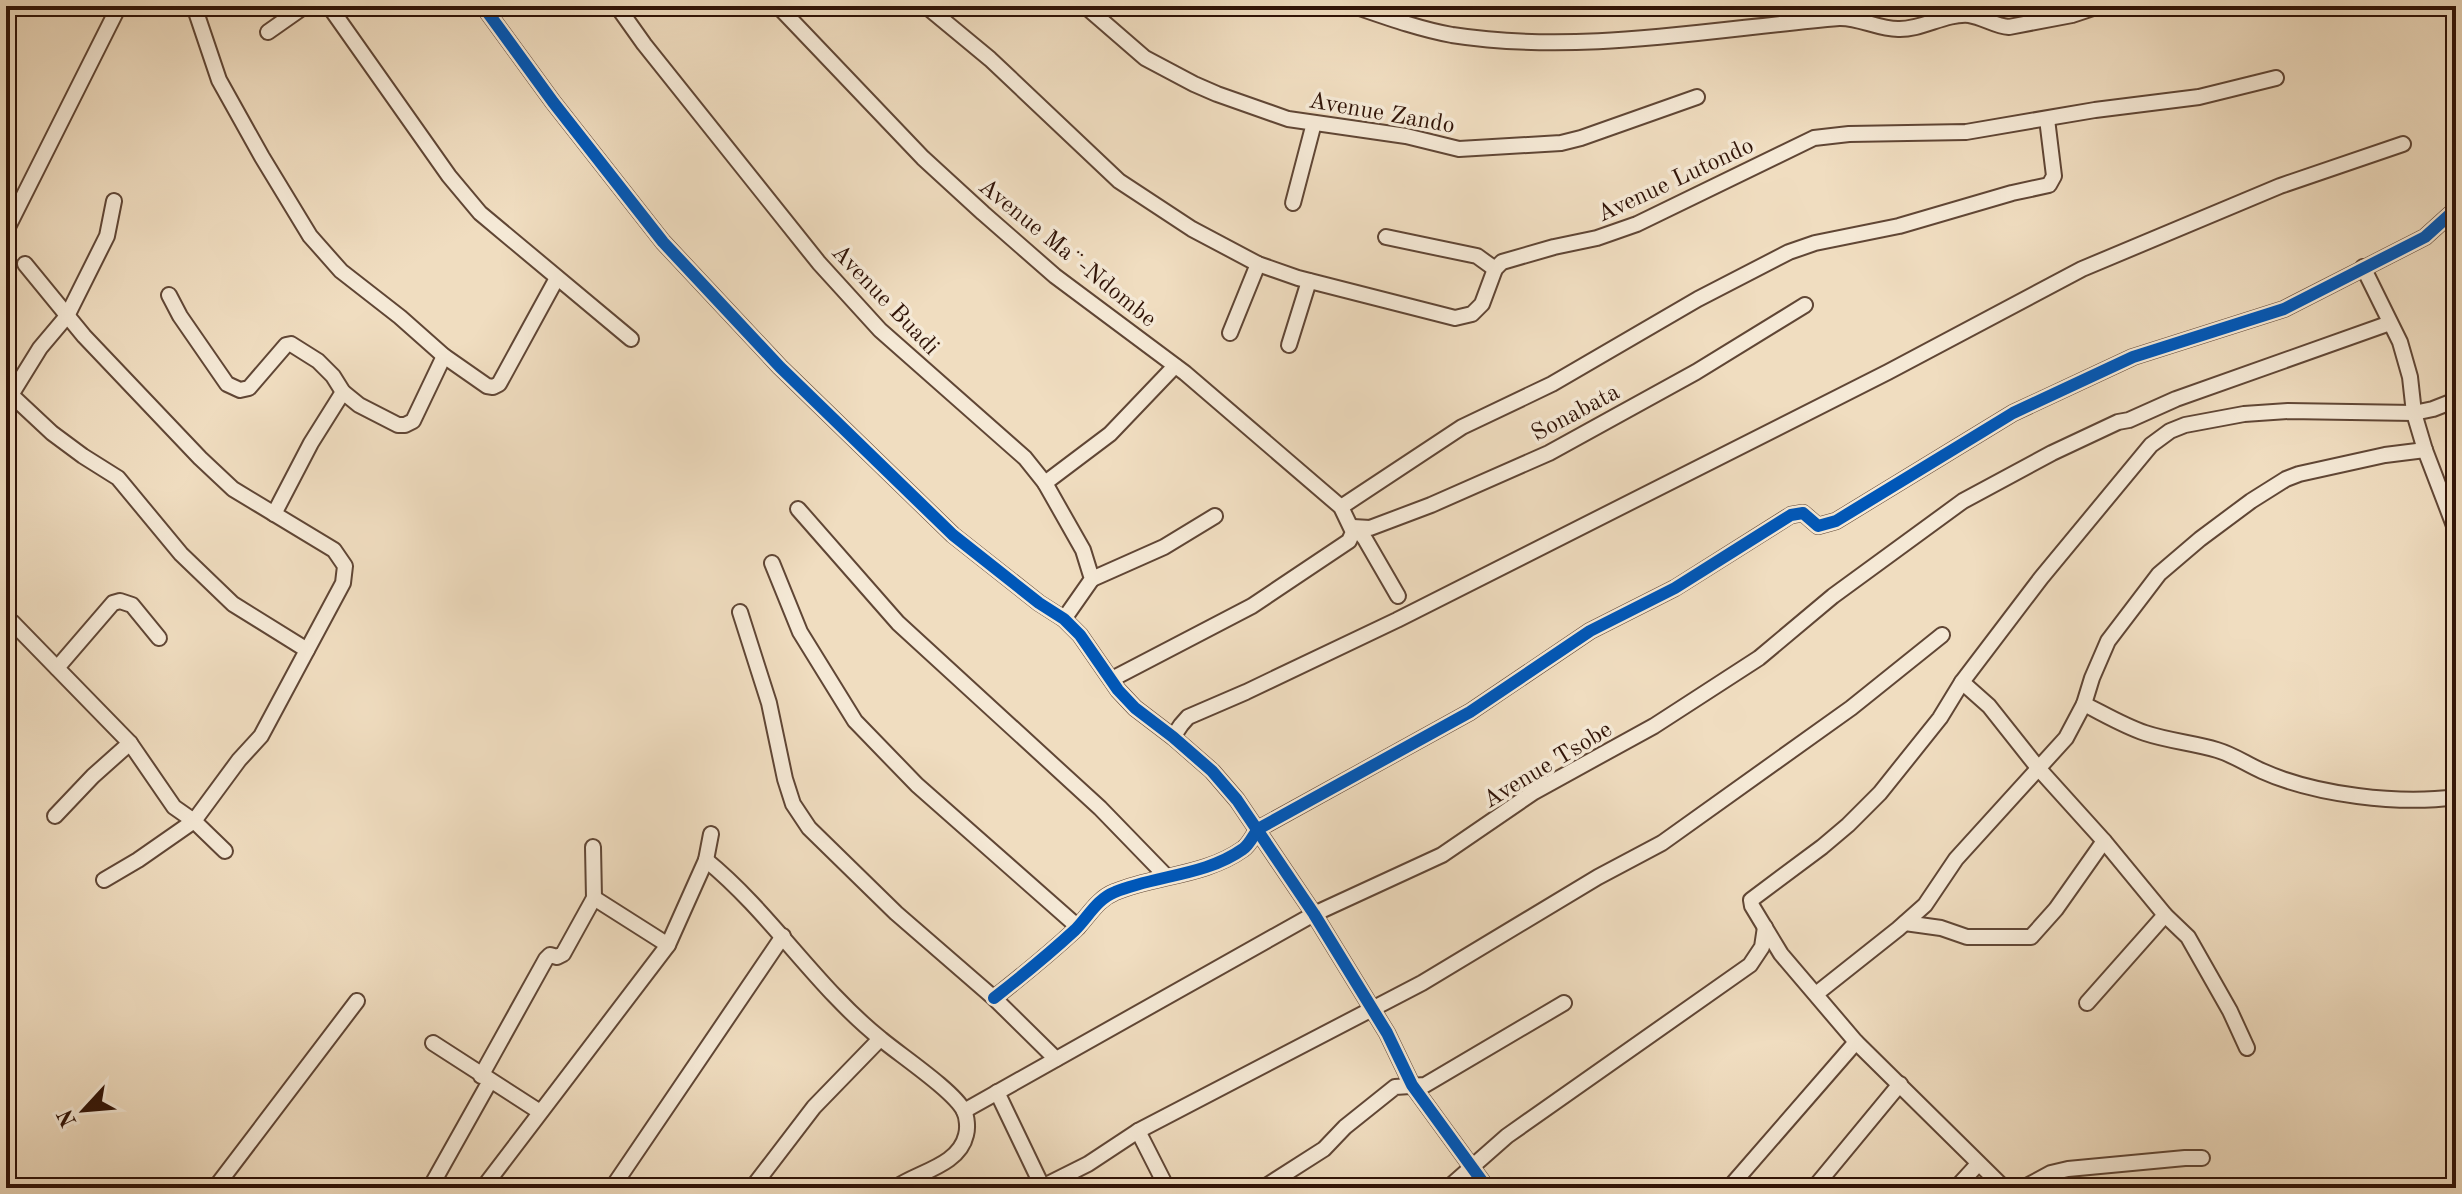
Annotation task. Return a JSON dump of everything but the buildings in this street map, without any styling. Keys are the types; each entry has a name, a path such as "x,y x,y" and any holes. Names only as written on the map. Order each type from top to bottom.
{"street":[{"path":"6,231 119,6"},
{"path":"194,6 219,80 310,236 341,271 444,356 487,386 499,384 557,278"},
{"path":"268,32 305,6"},
{"path":"329,6 449,176 480,213 631,339"},
{"path":"483,6 663,242 780,367 953,535 1064,619 1080,635 1135,708 1212,771 1237,800 1314,914 1387,1033 1412,1085 1487,1188"},
{"name":"Avenue Buadi","path":"617,6 655,58 839,285 880,330 1025,458 1045,483 1083,550 1092,579"},
{"name":"Avenue Ma¨-Ndombe","path":"778,6 923,158 983,213 1055,276 1175,366 1286,457 1361,534 1398,596"},
{"path":"926,6 990,59 1119,181 1192,229 1258,264 1309,281 1455,318 1472,314 1482,304 1495,269 1477,256 1386,237"},
{"name":"Avenue Zando","path":"1085,6 1145,58 1194,84 1263,111 1288,119 1406,136 1459,149 1561,143 1697,97"},
{"path":"1354,6 1440,32 1534,42 1684,34 1843,18 1896,29 1912,29 1954,16 1968,15 2009,27 2072,15 2099,6"},
{"name":"Avenue Lutondo","path":"1495,269 1510,258 1597,238 1637,224 1814,138 1849,134 1966,132 2095,110 2199,97 2276,78"},
{"path":"1112,679 1252,606 1349,541 1348,520 1462,427 1552,384 1657,322 1789,252 2049,185 2054,176 2047,119"},
{"path":"1293,203 1314,123"},
{"path":"1173,737 1188,717 1397,620 1888,372 2082,269 2280,186 2403,144"},
{"path":"114,201 107,236 67,316 40,348 8,396 63,441 118,478 181,554 233,604 307,650"},
{"path":"994,998 1078,927 1113,892 1166,876 1190,873 1245,848 1258,829 1470,712 1590,631 1675,588 1791,515 1803,513 1818,526 1836,521 2013,413 2133,357 2284,309 2425,237 2456,209"},
{"path":"25,264 84,336 200,458 233,489 334,550 345,566 343,583 261,736 239,760 194,821 104,880"},
{"path":"1230,333 1258,264"},
{"path":"2363,267 2400,342 2410,377 2414,413 2456,531"},
{"path":"1289,345 1309,281"},
{"path":"169,295 227,384 240,390 249,388 289,344 318,361 343,392 359,405 398,425 410,423 444,356"},
{"name":"Sonabata","path":"1348,520 1370,528 1549,453 1696,372 1805,305"},
{"name":"Avenue Tsobe","path":"964,1111 1314,914 1442,855 1534,792 1608,753 1759,658 1833,596 1963,501 2118,422 2390,323"},
{"path":"1045,483 1110,434 1175,366"},
{"path":"274,514 311,443 343,392"},
{"path":"2004,1188 1856,1042 1781,954 1751,900 1822,847 1880,793 1940,718 1962,682 2041,578 2151,445 2170,431 2197,421 2269,412 2414,413 2456,400"},
{"path":"1816,994 1925,905 1956,859 2066,738 2084,704 2108,641 2159,574 2200,539 2286,479 2385,455 2425,450"},
{"path":"798,509 898,623 1100,808 1166,876"},
{"path":"1064,619 1092,579 1164,547 1215,516"},
{"path":"772,563 800,632 855,721 917,785 1078,927"},
{"path":"57,668 113,603 120,601 132,605 159,638"},
{"path":"740,612 769,703 785,779 793,804 809,828 896,913 994,998 1056,1059"},
{"path":"12,622 130,743 174,807 194,821 225,851"},
{"path":"997,1092 1042,1188 1088,1164 1138,1131 1372,1010 1598,877 1662,843 1851,708 1942,635"},
{"path":"1962,682 1989,706 2165,915 2181,927 2200,955 2247,1048"},
{"path":"2084,704 2136,730 2235,756 2261,771 2307,787 2392,799 2456,797"},
{"path":"55,816 130,743"},
{"path":"483,1188 668,945 706,860 711,834"},
{"path":"1905,923 1941,928 1967,937 2031,937 2056,909 2104,841"},
{"path":"430,1188 546,959 550,955 557,957 563,954 594,898 593,847"},
{"path":"706,860 783,936 855,1018 943,1088 964,1111 966,1137 957,1152 944,1163 895,1188"},
{"path":"594,898 668,945"},
{"path":"2087,1003 2165,915"},
{"path":"1756,960 1765,927"},
{"path":"612,1188 783,936"},
{"path":"1448,1188 1507,1136 1756,960 1781,954"},
{"path":"215,1188 357,1001"},
{"path":"1263,1188 1324,1149 1345,1127 1395,1087 1425,1085 1564,1003"},
{"path":"752,1188 814,1107 880,1039"},
{"path":"1729,1188 1856,1042"},
{"path":"433,1043 540,1112"},
{"path":"1814,1188 1900,1084"},
{"path":"1138,1131 1167,1188"},
{"path":"2023,1188 2051,1173 2068,1169 2202,1158"},
{"path":"1956,1188 1978,1164"}],"cycle path":[{"path":"483,6 553,102 663,242 780,367 953,535 1064,619 1080,635 1118,690 1135,708 1212,771 1237,800 1314,914 1387,1033 1412,1085 1487,1188"},
{"path":"994,998 1065,939 1109,895 1228,858 1245,847 1258,829 1470,712 1590,631 1675,588 1791,515 1803,513 1818,526 1836,521 2013,413 2133,357 2284,309 2425,237 2456,209"}]}
